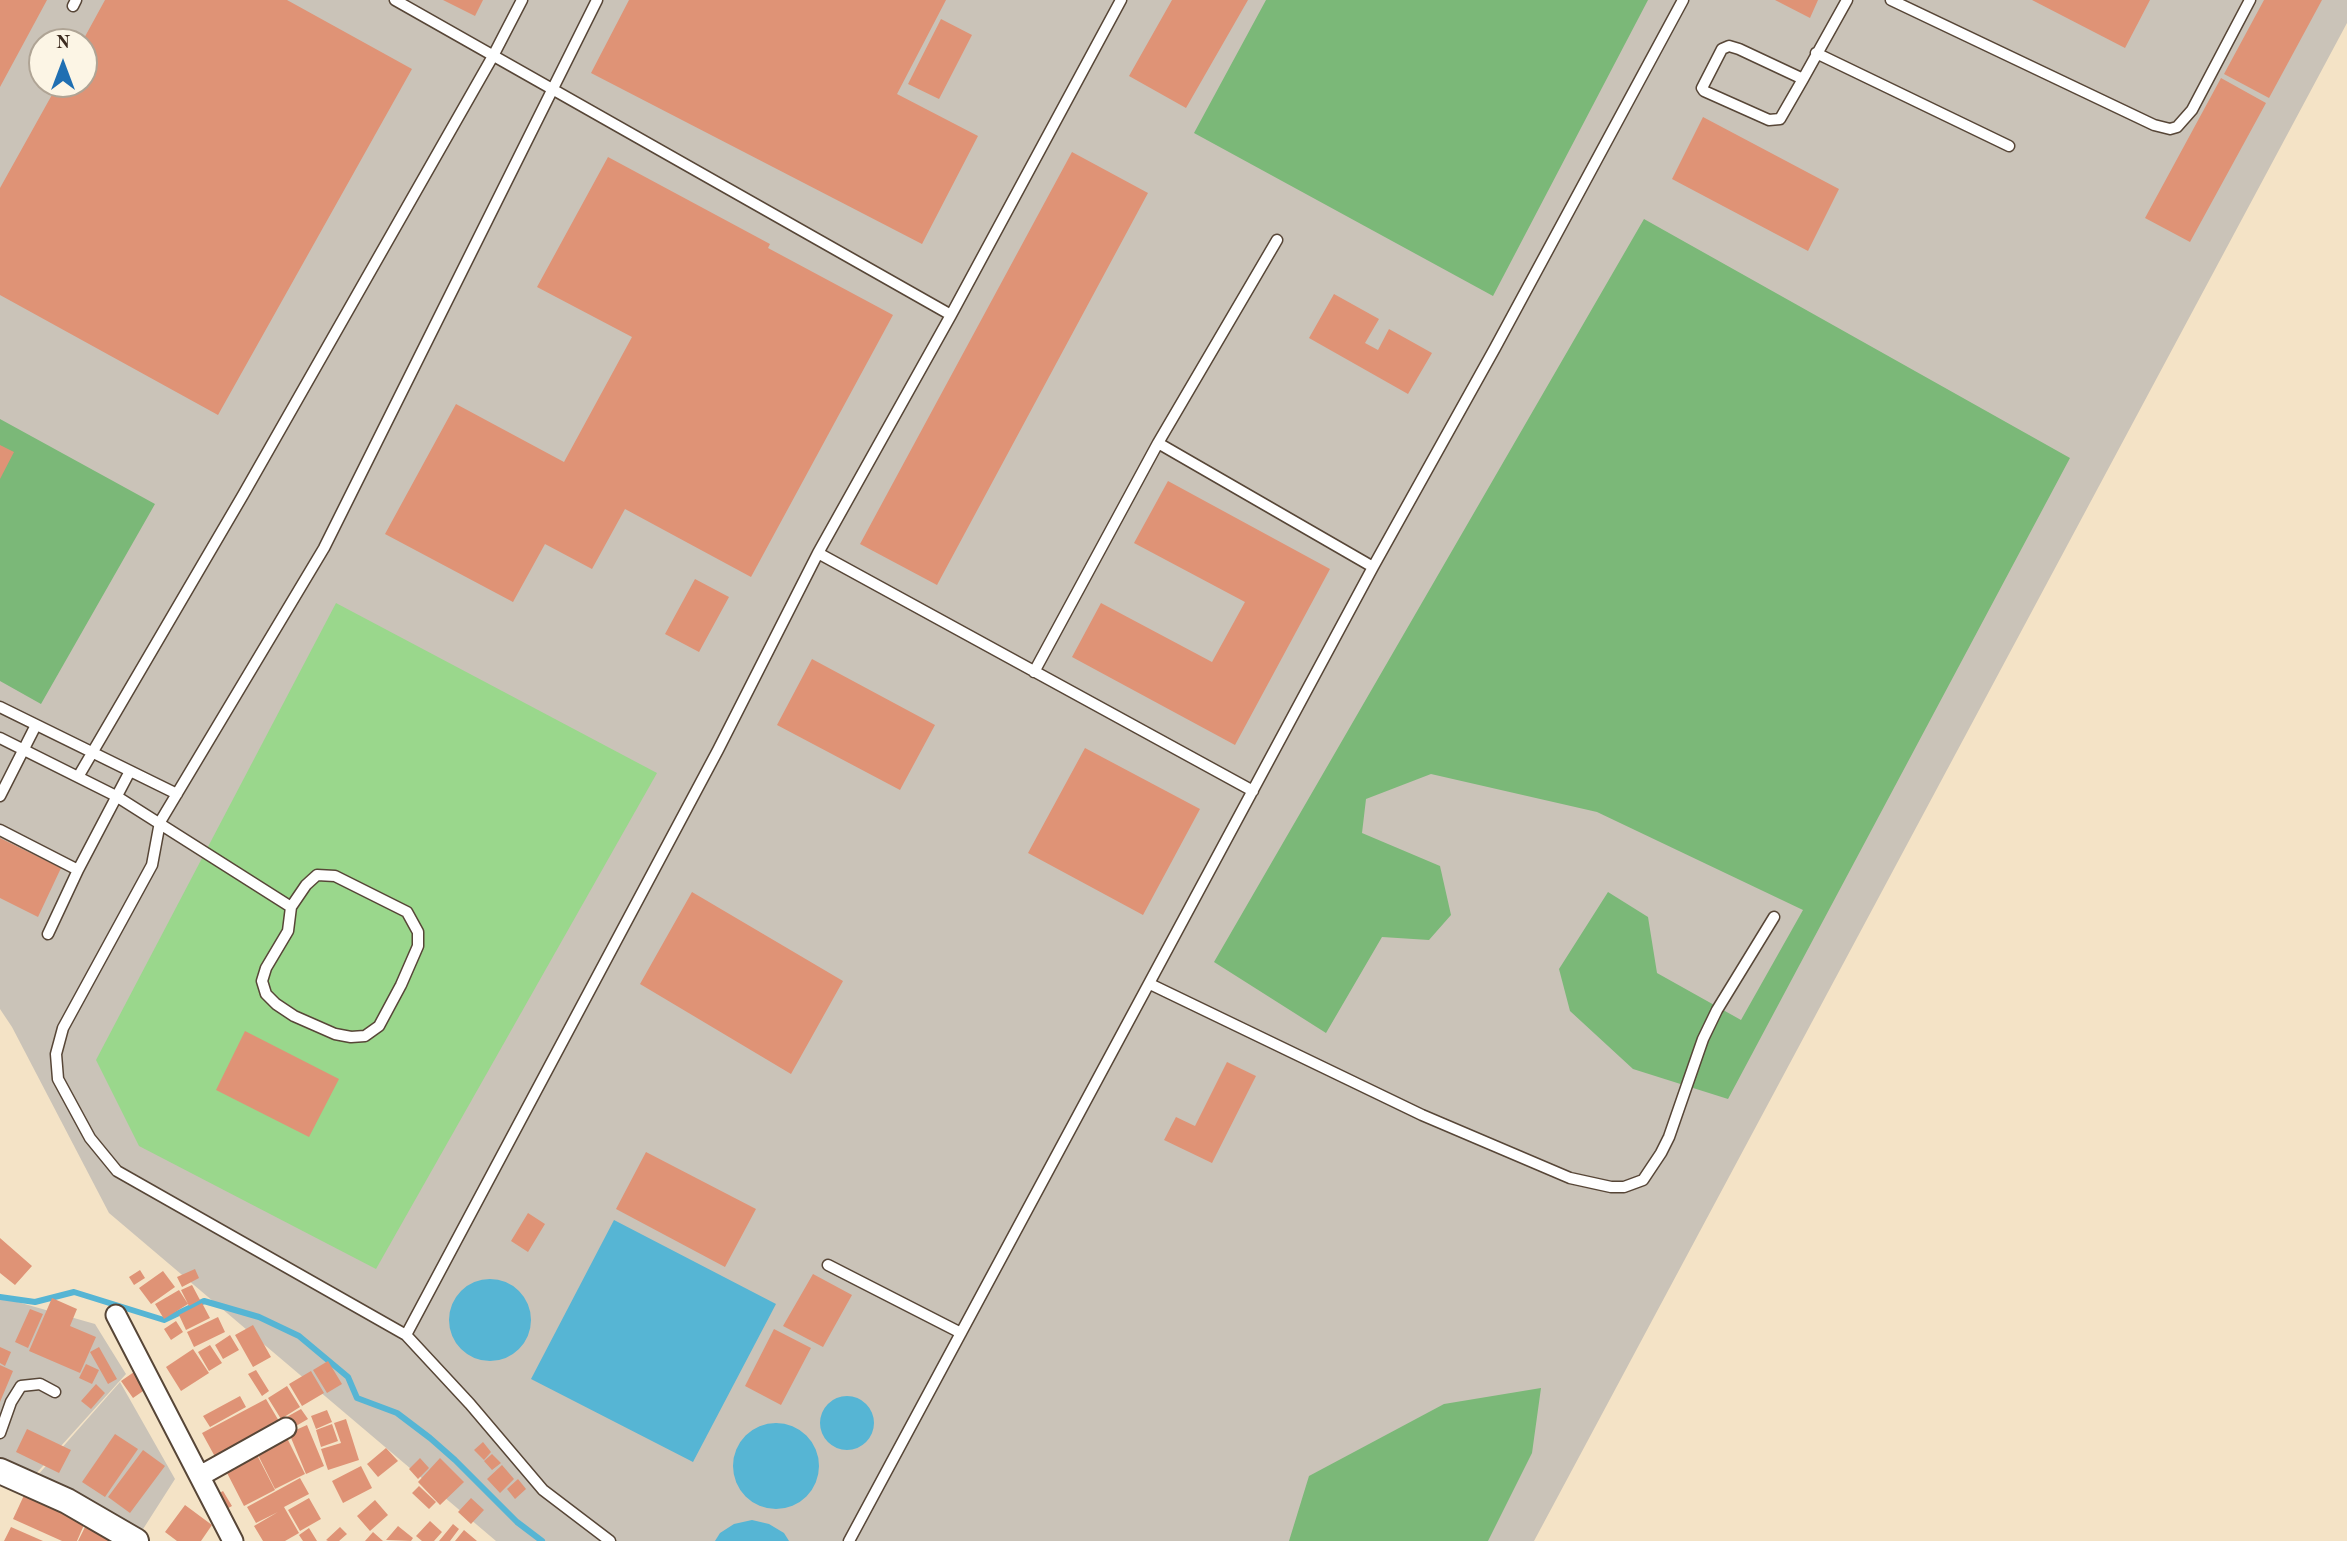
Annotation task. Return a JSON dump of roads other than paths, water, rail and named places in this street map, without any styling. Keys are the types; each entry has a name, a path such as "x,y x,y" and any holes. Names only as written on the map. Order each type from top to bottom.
{"street":[{"path":"116,1315 233,1541"},
{"path":"200,1476 286,1428"},
{"path":"0,1471 67,1502 136,1541"}],"lane":[{"path":"395,0 951,315"},
{"path":"78,777 243,495 493,56 522,0"},
{"path":"597,0 324,548 159,822 152,865 63,1028 56,1054 58,1079 90,1138 117,1171 406,1335 470,1404 543,1490 610,1541"},
{"path":"406,1335 718,750 818,553 951,315 1121,0"},
{"path":"849,1541 1373,567 1683,0"},
{"path":"1803,79 1729,46 1722,49 1702,88 1769,120 1780,119 1803,79 1816,53 1847,0"},
{"path":"1891,0 2154,125 2170,129 2177,127 2192,110 2250,0"},
{"path":"1816,53 2009,146"},
{"path":"1034,672 1158,443 1277,240"},
{"path":"1158,443 1373,567"},
{"path":"818,553 1253,791"},
{"path":"0,707 177,794"},
{"path":"0,796 36,726"},
{"path":"0,738 116,796 291,906"},
{"path":"48,934 130,771"},
{"path":"0,830 78,870"},
{"path":"317,875 335,876 407,912 418,932 418,946 379,1026 365,1035 351,1037 335,1034 294,1016 267,994 262,981 288,931 291,906 317,875"},
{"path":"1150,984 1422,1115 1570,1178 1611,1187 1624,1187 1643,1180 1661,1153 1703,1039 1717,1010 1774,917"},
{"path":"828,1265 961,1333"},
{"path":"0,1433 11,1402 21,1386 40,1384 55,1392"}],"water":[{"path":"614,1220 776,1304 693,1462 531,1379"},
{"path":"490,1279 506,1282 519,1291 528,1304 531,1320 528,1336 519,1349 506,1358 490,1361 474,1358 461,1349 452,1336 449,1320 452,1304 461,1291 474,1282"},
{"path":"852,1396 862,1400 870,1408 874,1423 870,1438 862,1446 842,1450 832,1446 824,1438 820,1418 824,1408 832,1400"},
{"path":"776,1423 793,1426 807,1435 816,1449 819,1466 816,1483 807,1497 793,1506 776,1509 759,1506 745,1497 736,1483 733,1466 736,1449 745,1435 759,1426"},
{"path":"752,1520 769,1524 784,1533 789,1541 715,1541 720,1533 734,1524"}],"waterway":[{"path":"0,1297 35,1302 74,1292 164,1320 204,1301 259,1317 299,1336 348,1377 357,1398 397,1413 430,1438 517,1522 542,1541"}]}
